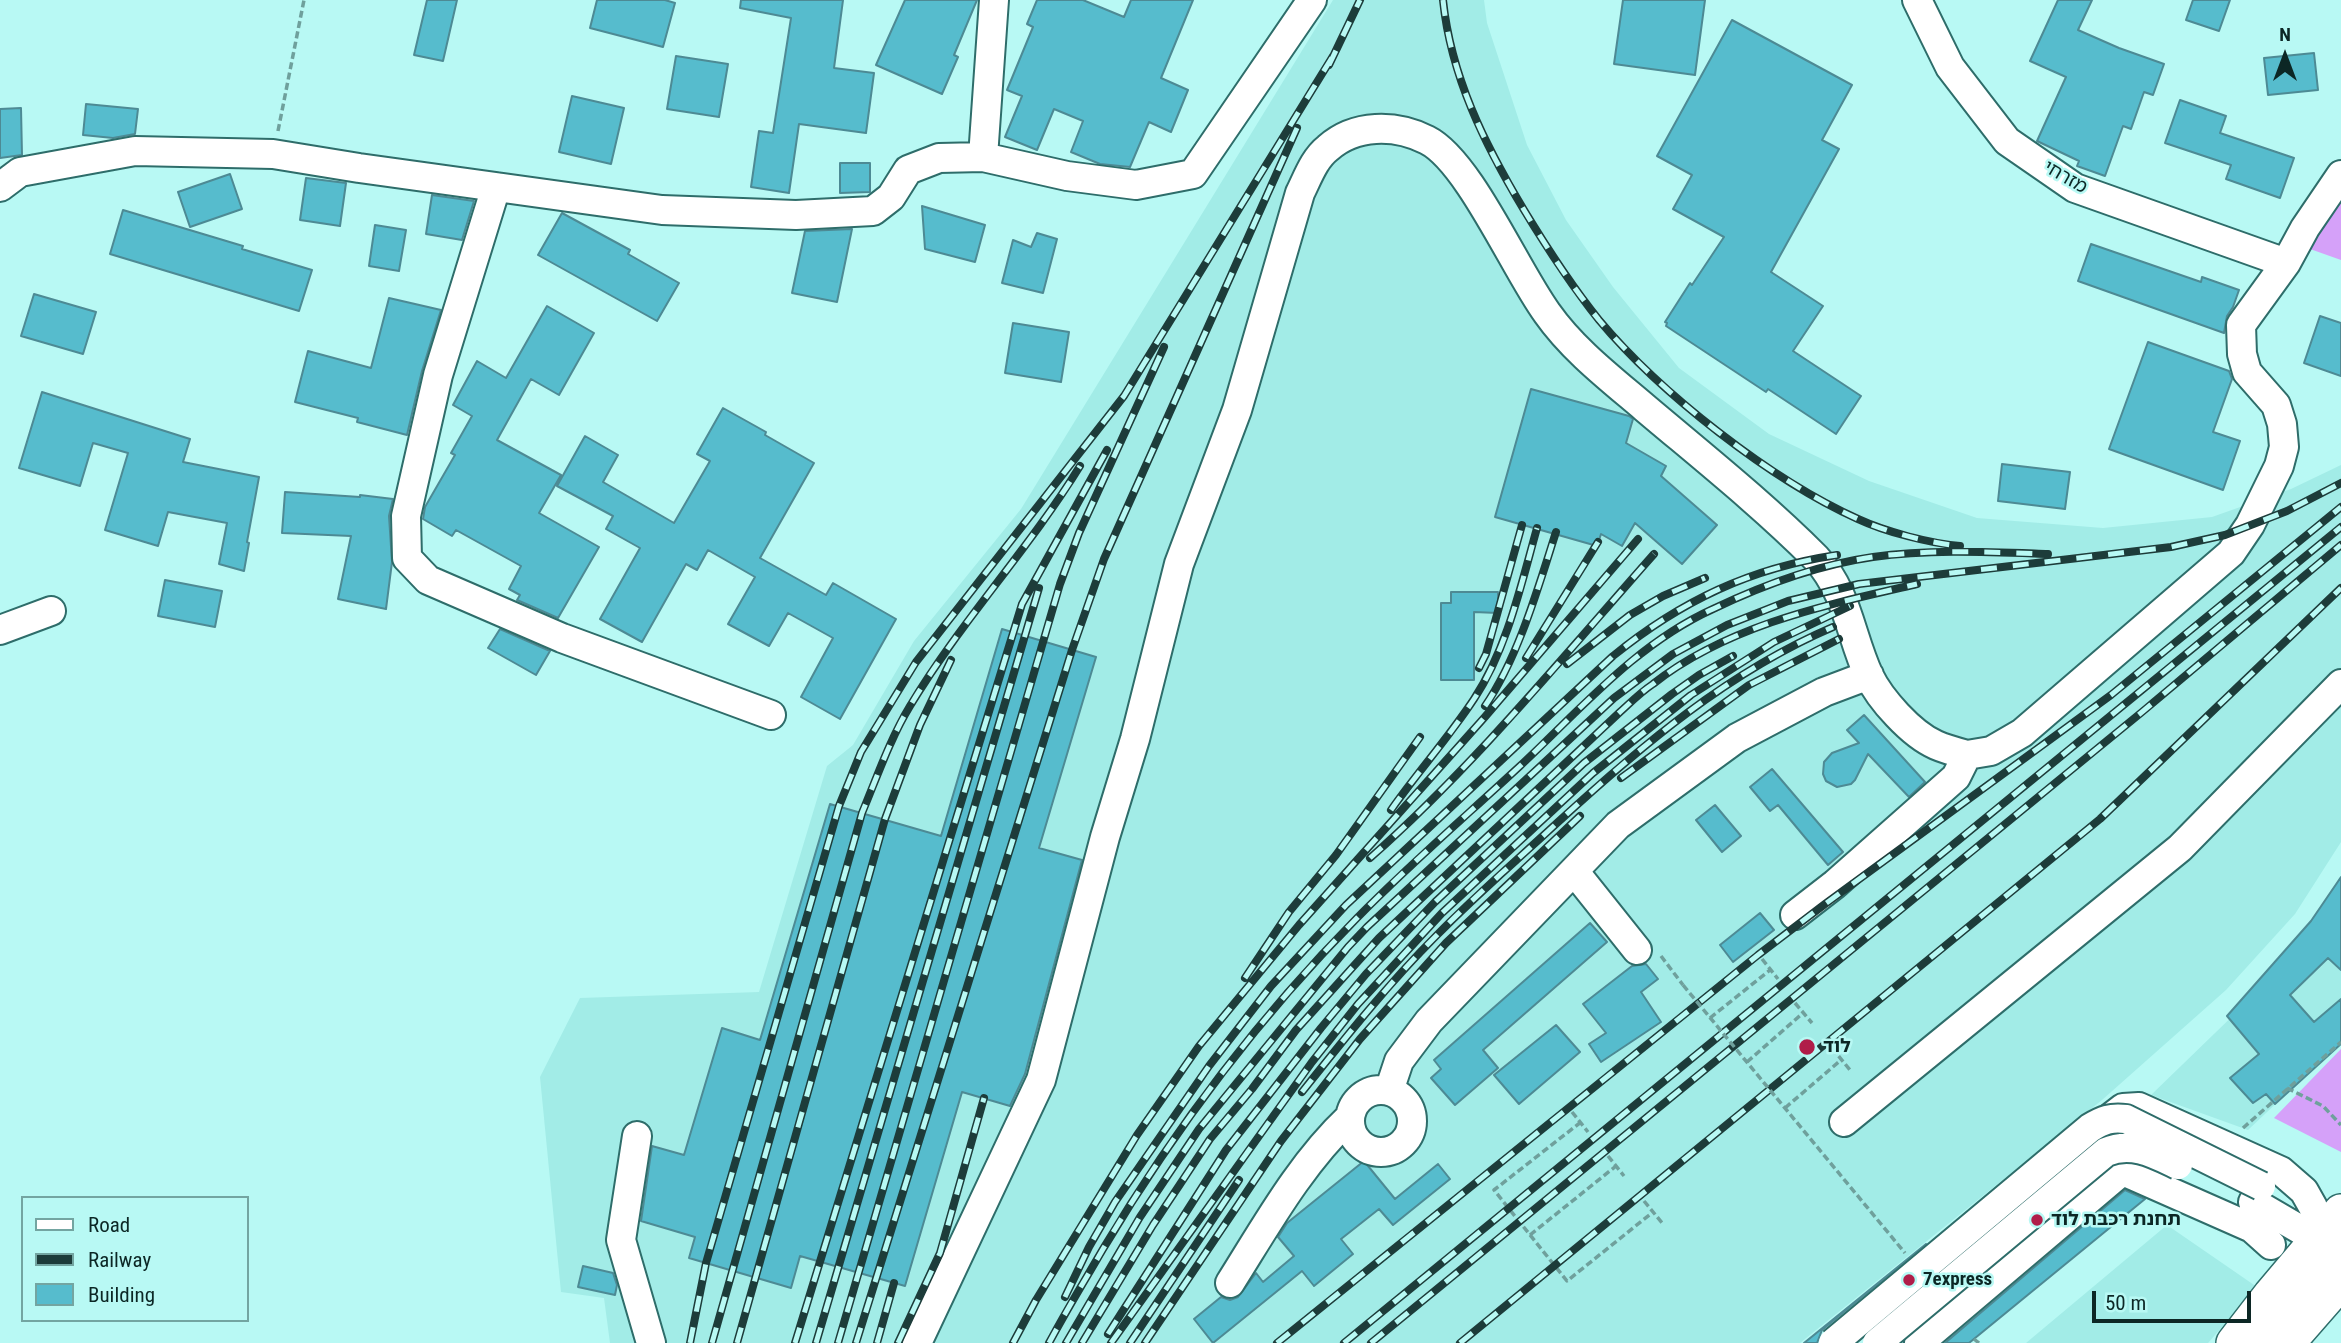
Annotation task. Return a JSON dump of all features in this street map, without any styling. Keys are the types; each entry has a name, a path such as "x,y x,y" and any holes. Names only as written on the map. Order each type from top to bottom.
{"main road":[{"path":"2234,1343 2271,1295 2334,1237"},
{"path":"2287,1343 2334,1237"}],"street":[{"path":"983,157 994,0"},
{"path":"0,187 20,173 135,151 273,154 662,210 796,215 873,211 891,197 908,170 939,158 983,157 1067,176 1136,185 1193,174 1312,0"},
{"name":"מזרחי","path":"1917,0 1950,67 2007,141 2075,188 2286,263"},
{"path":"917,1343 1041,1080 1105,837 1138,726 1178,564 1237,410 1300,192 1312,167 1326,149 1346,135 1369,129 1393,130 1429,141 1451,160 1467,181 1528,286 1567,338 1612,380 1775,518 1824,567 1846,607 1869,675 1885,702 1933,744 1967,755 1991,751 2022,733 2231,553 2250,525 2279,466 2284,447 2282,424 2276,405 2247,372 2242,354 2241,325 2286,263 2305,228 2341,175"},
{"path":"496,187 438,375 406,516 407,558 428,580 562,638 771,715"},
{"path":"0,630 51,611"},
{"path":"1389,1091 1399,1062 1429,1021 1618,825 1737,738 1824,691 1869,675"},
{"path":"1844,1122 2180,848 2341,684"},
{"path":"1795,915 1835,884 1956,778 1967,755"},
{"path":"1574,871 1637,950"},
{"path":"1380,1090 1389,1091 1399,1096 1411,1113 1410,1132 1397,1148 1378,1152 1359,1144 1352,1135 1350,1117 1360,1098 1380,1090"},
{"path":"1842,1343 2118,1111 2130,1107 2139,1107 2281,1171 2304,1191 2334,1237"},
{"path":"1230,1283 1325,1140 1350,1117"},
{"path":"1833,1343 2090,1128 2114,1118 2126,1119 2334,1237"},
{"path":"636,1136 621,1240 650,1343"},
{"path":"2073,1148 2252,1228 2271,1245"},
{"path":"1877,1343 2092,1162 2116,1148 2141,1149 2257,1194"},
{"path":"1919,1343 2122,1171"},
{"path":"2257,1194 2271,1245 2271,1295"},
{"path":"2253,1343 2334,1237"}],"path":[{"path":"273,154 304,0"},
{"path":"1637,950 1659,954 1909,1258"},
{"path":"1762,959 1778,979"},
{"path":"1710,1018 1770,970"},
{"path":"1795,1003 1812,1023"},
{"path":"1747,1062 1803,1013"},
{"path":"2224,1146 2341,1042"},
{"path":"1832,1048 1850,1070"},
{"path":"1784,1108 1841,1060"},
{"path":"2287,1088 2323,1106 2341,1125"},
{"path":"1572,1112 1588,1132"},
{"path":"1580,1122 1494,1191 1567,1281 1653,1212"},
{"path":"1608,1156 1624,1176"},
{"path":"1530,1234 1616,1166"},
{"path":"1644,1201 1662,1224"},
{"path":"1974,1339 1979,1343"}],"shaded area":[{"path":"1333,0 1484,0 1487,23 1527,145 1566,220 1613,287 1679,368 1769,434 1869,481 1977,518 2103,528 2212,517 2291,489 2341,465 2341,842 2295,914 2226,990 2102,1100 1800,1343 610,1343 604,1298 561,1292 540,1077 580,998 759,992 827,766 853,745 914,641 1021,509"},
{"path":"2341,175 2341,260 2296,244"},
{"path":"2341,911 2341,1042 2248,1130 2151,1095"},
{"path":"2341,1049 2341,1152 2274,1118"},
{"path":"2167,1225 2257,1287 2208,1343 2026,1343"}],"building":[{"path":"427,0 457,0 443,61 414,55"},
{"path":"597,0 665,0 675,3 663,47 590,28"},
{"path":"741,0 843,0 834,68 874,73 866,133 799,124 789,193 751,187 759,131 773,133 791,18 740,8"},
{"path":"905,0 977,0 954,55 958,57 942,94 876,65"},
{"path":"1037,0 1083,0 1124,17 1131,0 1193,0 1161,78 1188,90 1171,132 1149,122 1130,167 1100,164 1071,152 1083,121 1054,109 1037,150 1005,137 1022,96 1007,90 1033,27 1027,24"},
{"path":"1623,0 1705,0 1695,75 1614,64"},
{"path":"2058,0 2092,0 2078,30 2164,64 2153,95 2144,92 2131,129 2123,126 2105,176 2077,166 2079,161 2037,141 2066,77 2030,61"},
{"path":"2193,0 2230,0 2219,31 2186,20"},
{"path":"1732,20 1852,85 1822,140 1839,149 1771,272 1823,306 1793,351 1861,396 1836,434 1666,326 1665,322 1690,283 1692,285 1724,237 1673,209 1692,175 1657,156"},
{"path":"2314,53 2318,90 2268,95 2264,58"},
{"path":"676,56 728,64 719,117 667,109"},
{"path":"572,96 624,108 611,164 559,152"},
{"path":"2180,100 2226,116 2220,133 2294,158 2280,198 2226,179 2231,165 2165,143"},
{"path":"86,104 138,109 135,134 113,138 83,135"},
{"path":"21,108 22,155 0,158 0,109"},
{"path":"840,163 870,163 870,192 840,193"},
{"path":"230,174 242,209 190,227 178,192"},
{"path":"306,178 346,183 340,226 300,220"},
{"path":"432,195 474,201 462,240 426,234"},
{"path":"922,206 985,225 975,262 925,249"},
{"path":"123,210 312,270 299,311 110,254"},
{"path":"562,213 630,250 628,254 679,283 657,321 538,255"},
{"path":"375,225 406,230 399,271 369,266"},
{"path":"852,229 837,302 792,293 805,231"},
{"path":"1037,233 1057,239 1043,293 1002,283 1013,240 1031,247"},
{"path":"2091,244 2201,282 2202,277 2239,290 2227,316 2224,333 2078,281"},
{"path":"34,294 96,312 83,354 21,336"},
{"path":"389,298 441,310 422,371 407,435 357,422 358,418 295,402 308,351 371,368"},
{"path":"547,306 594,333 559,395 531,379 497,440 561,475 539,513 599,547 558,618 517,600 520,595 509,589 521,566 456,530 452,536 423,519 425,507 455,455 451,453 472,416 453,405 477,361 506,378"},
{"path":"2320,316 2341,323 2341,376 2304,363"},
{"path":"1013,323 1069,332 1061,382 1005,373"},
{"path":"2148,342 2229,371 2232,379 2213,432 2240,441 2223,490 2109,449"},
{"path":"1531,389 1633,419 1626,443 1666,466 1661,476 1717,525 1682,564 1635,523 1622,546 1601,534 1597,546 1495,517"},
{"path":"42,392 190,439 183,462 259,477 244,571 219,564 227,523 168,512 158,546 105,530 128,453 93,443 80,486 19,468"},
{"path":"723,408 814,463 760,558 826,595 833,583 896,619 840,719 801,697 833,638 788,613 769,646 728,624 755,577 708,550 697,570 686,564 642,642 600,619 640,548 606,529 613,516 557,486 585,436 618,455 603,482 674,523 710,461 697,454"},
{"path":"2002,464 2070,472 2065,509 1998,501"},
{"path":"285,492 393,499 389,516 392,562 386,609 338,599 351,536 282,533"},
{"path":"165,580 222,591 215,627 158,616"},
{"path":"1451,592 1498,592 1498,613 1474,612 1474,680 1441,680 1441,603 1451,603"},
{"path":"500,629 550,651 536,675 488,648"},
{"path":"1002,629 1096,657 1039,848 1082,860 1025,1074 1010,1106 962,1092 905,1286 800,1256 791,1288 689,1258 695,1237 641,1221 652,1146 684,1155 722,1028 760,1040 830,804 941,836"},
{"path":"1864,715 1925,782 1909,797 1868,754 1851,784 1837,787 1826,781 1823,774 1824,762 1832,753 1859,743 1847,730"},
{"path":"1772,769 1843,852 1828,865 1778,805 1770,811 1750,787"},
{"path":"1715,805 1741,836 1722,852 1696,820"},
{"path":"2341,877 2341,970 2328,958 2290,995 2314,1022 2341,999 2341,1044 2275,1104 2266,1094 2253,1103 2230,1078 2259,1054 2227,1016 2311,921"},
{"path":"1760,913 1774,930 1733,962 1720,945"},
{"path":"1590,923 1607,942 1483,1050 1498,1068 1455,1105 1431,1078 1441,1069 1434,1060"},
{"path":"1646,964 1658,979 1641,992 1661,1022 1601,1062 1589,1044 1606,1033 1583,1004 1632,966"},
{"path":"1556,1025 1580,1052 1519,1104 1494,1075"},
{"path":"1364,1161 1395,1199 1438,1164 1450,1179 1393,1225 1379,1209 1341,1239 1353,1254 1314,1286 1302,1271 1213,1343 1194,1319 1221,1297 1230,1300 1238,1297 1256,1273 1263,1282 1294,1256 1278,1237 1287,1223"},
{"path":"2125,1190 2145,1199 1969,1343 1945,1343"},
{"path":"1926,1244 1822,1330 1817,1343 1804,1343"},
{"path":"583,1266 613,1273 617,1285 615,1295 578,1287"}],"railway":[{"path":"1329,65 1360,0"},
{"path":"1443,0 1447,28 1462,83 1496,161 1560,266 1599,320 1624,348 1685,405 1789,482 1869,524 1908,536 1960,546"},
{"path":"690,1343 706,1263 839,806 861,752 916,662 1124,396 1333,56"},
{"path":"856,1343 1072,650 1104,559 1297,128"},
{"path":"838,1343 1060,584 1079,533 1164,347"},
{"path":"795,1343 1022,604 1107,450"},
{"path":"712,1343 862,813 884,758 903,719 930,675 1039,527 1080,466"},
{"path":"1066,1343 1140,1217 1199,1129 1348,947 1614,698 1673,654 1727,625 1788,601 1859,584 2171,547 2225,535 2287,511 2341,483"},
{"path":"1277,1343 1758,955 2111,695 2341,507"},
{"path":"1479,668 1486,654 1522,525"},
{"path":"1344,1343 2341,527"},
{"path":"1391,810 1486,680 1512,616 1537,528"},
{"path":"1485,706 1517,645 1556,532"},
{"path":"1013,1343 1036,1300 1137,1135 1199,1046 1299,925 1484,718 1638,539"},
{"path":"1526,658 1598,542"},
{"path":"1371,1343 2142,712 2341,545"},
{"path":"1049,1343 1103,1249 1159,1161 1220,1076 1286,995 1397,879 1634,659 1685,623 1713,609 1771,584 1831,565 1916,553 2048,554"},
{"path":"1370,858 1481,749 1654,554"},
{"path":"1065,1297 1115,1202 1209,1066 1271,986 1346,905 1613,656 1639,636 1691,603 1746,578 1837,555"},
{"path":"1567,664 1630,615 1663,596 1705,578"},
{"path":"1082,1343 1153,1225 1210,1139 1296,1030 1379,938 1632,701 1682,664 1745,632 1813,609 1917,584"},
{"path":"816,1343 1039,588"},
{"path":"1460,1343 2100,819 2341,588"},
{"path":"1111,1343 1312,1062 1358,1004 1442,913 1593,773 1691,695 1774,642 1850,606"},
{"path":"1302,1092 1367,1012 1419,954 1481,892 1589,794 1654,739 1722,688 1794,645 1833,627"},
{"path":"1621,778 1749,685 1839,639"},
{"path":"1108,1334 1226,1150 1366,974 1435,902 1584,763 1672,694 1733,656"},
{"path":"737,1343 885,819 920,725 951,660"},
{"path":"1245,978 1289,912 1336,855 1420,737"},
{"path":"1145,1343 1281,1141 1360,1039 1446,943 1580,816"},
{"path":"898,1343 940,1253 984,1098"},
{"path":"1130,1343 1239,1180"},
{"path":"877,1343 894,1283"}],"place":[{"name":"לוד","path":"1807,1047"},
{"name":"תחנת רכבת לוד","path":"2037,1220"},
{"name":"7express","path":"1909,1280"}]}
